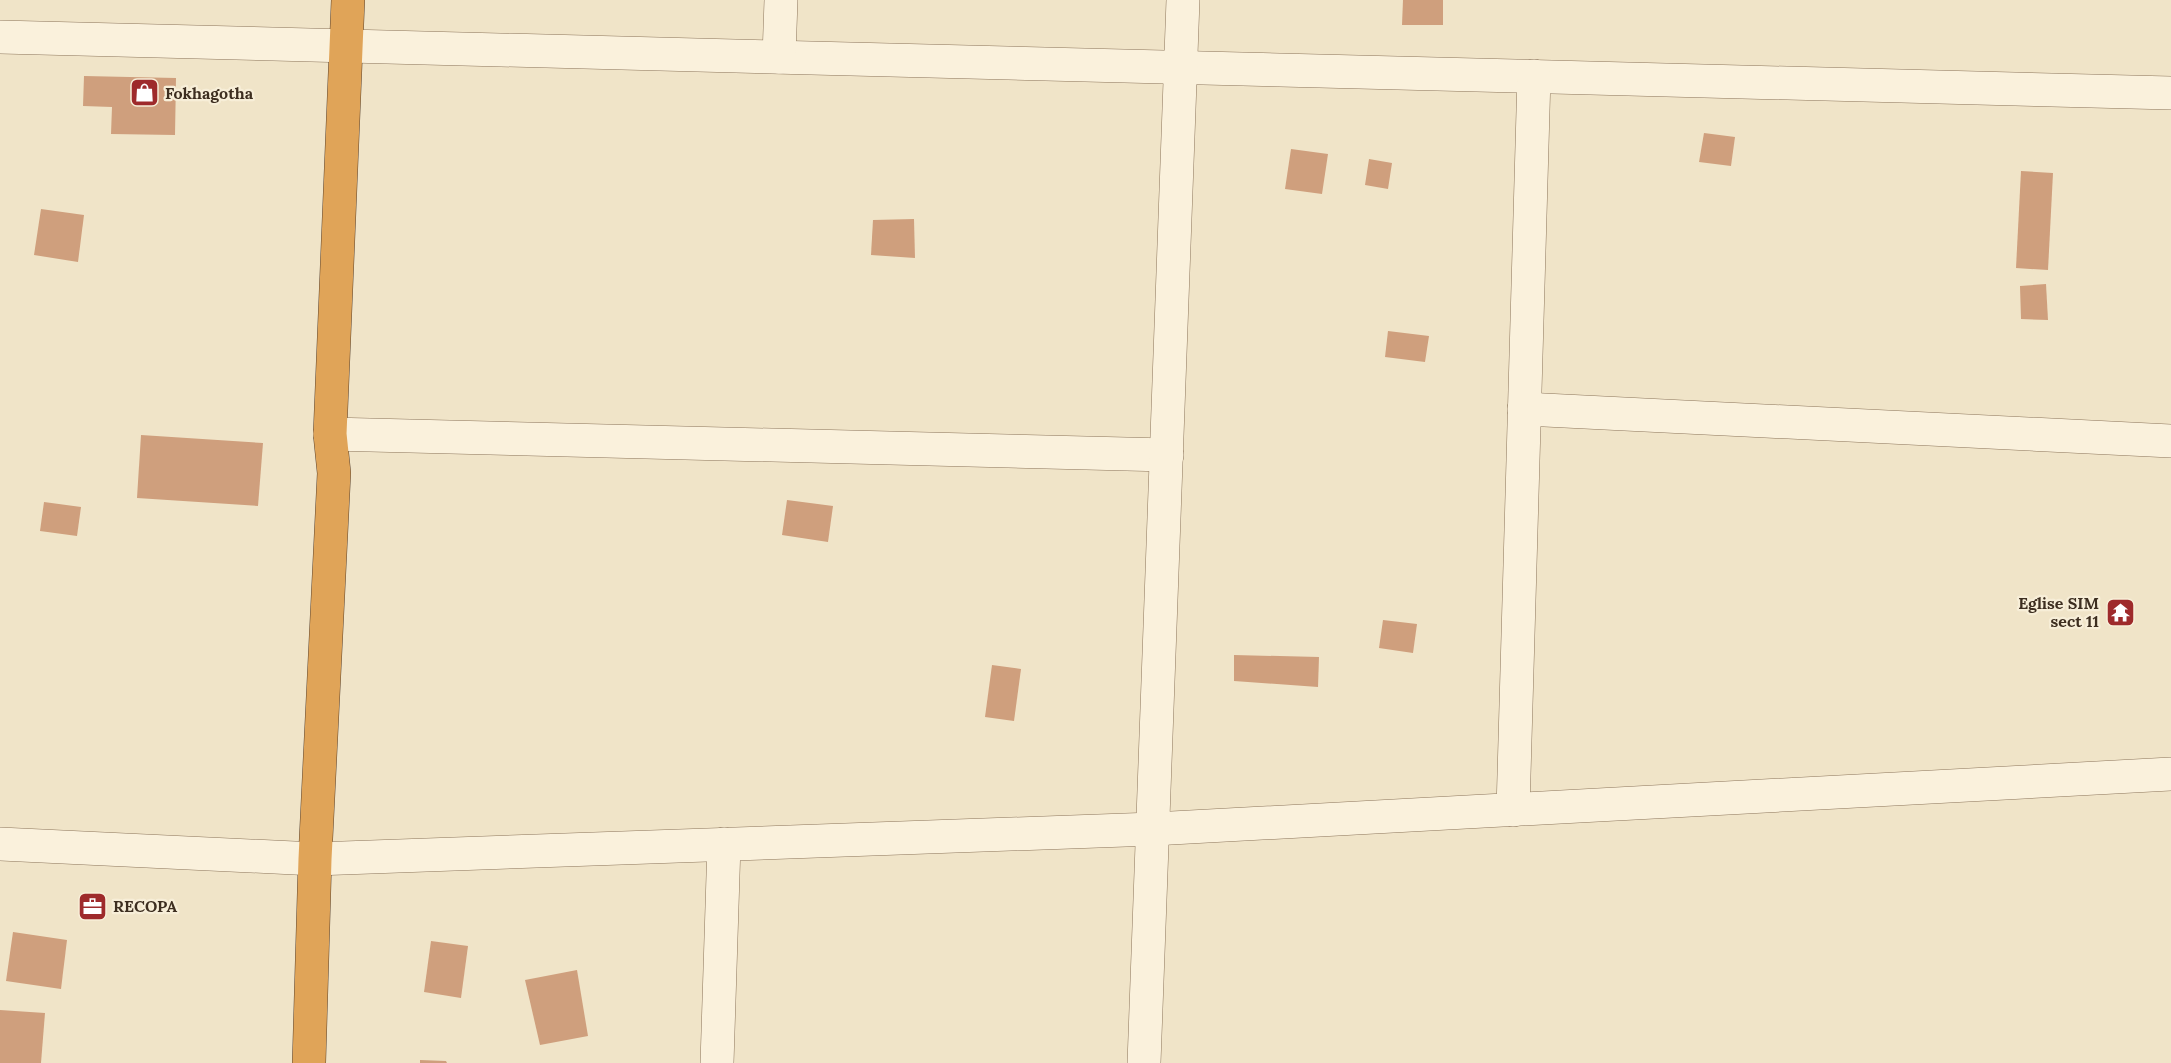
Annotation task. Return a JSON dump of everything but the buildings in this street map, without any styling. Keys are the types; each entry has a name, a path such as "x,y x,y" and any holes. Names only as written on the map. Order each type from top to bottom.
{"highway":[{"path":"309,1063 315,859 334,473 330,434 348,0"}],"street":[{"path":"779,57 781,0"},
{"path":"1144,1063 1183,0"},
{"path":"0,37 2171,93"},
{"path":"1513,810 1534,76"},
{"path":"1524,409 2171,441"},
{"path":"330,434 1167,455"},
{"path":"0,844 315,859 1153,829 2171,774"},
{"path":"717,1063 724,844"}],"place":[{"name":"Fokhagotha","path":"144,93"},
{"name":"Eglise SIM sect 11","path":"2120,612"},
{"name":"RECOPA","path":"92,906"}]}
